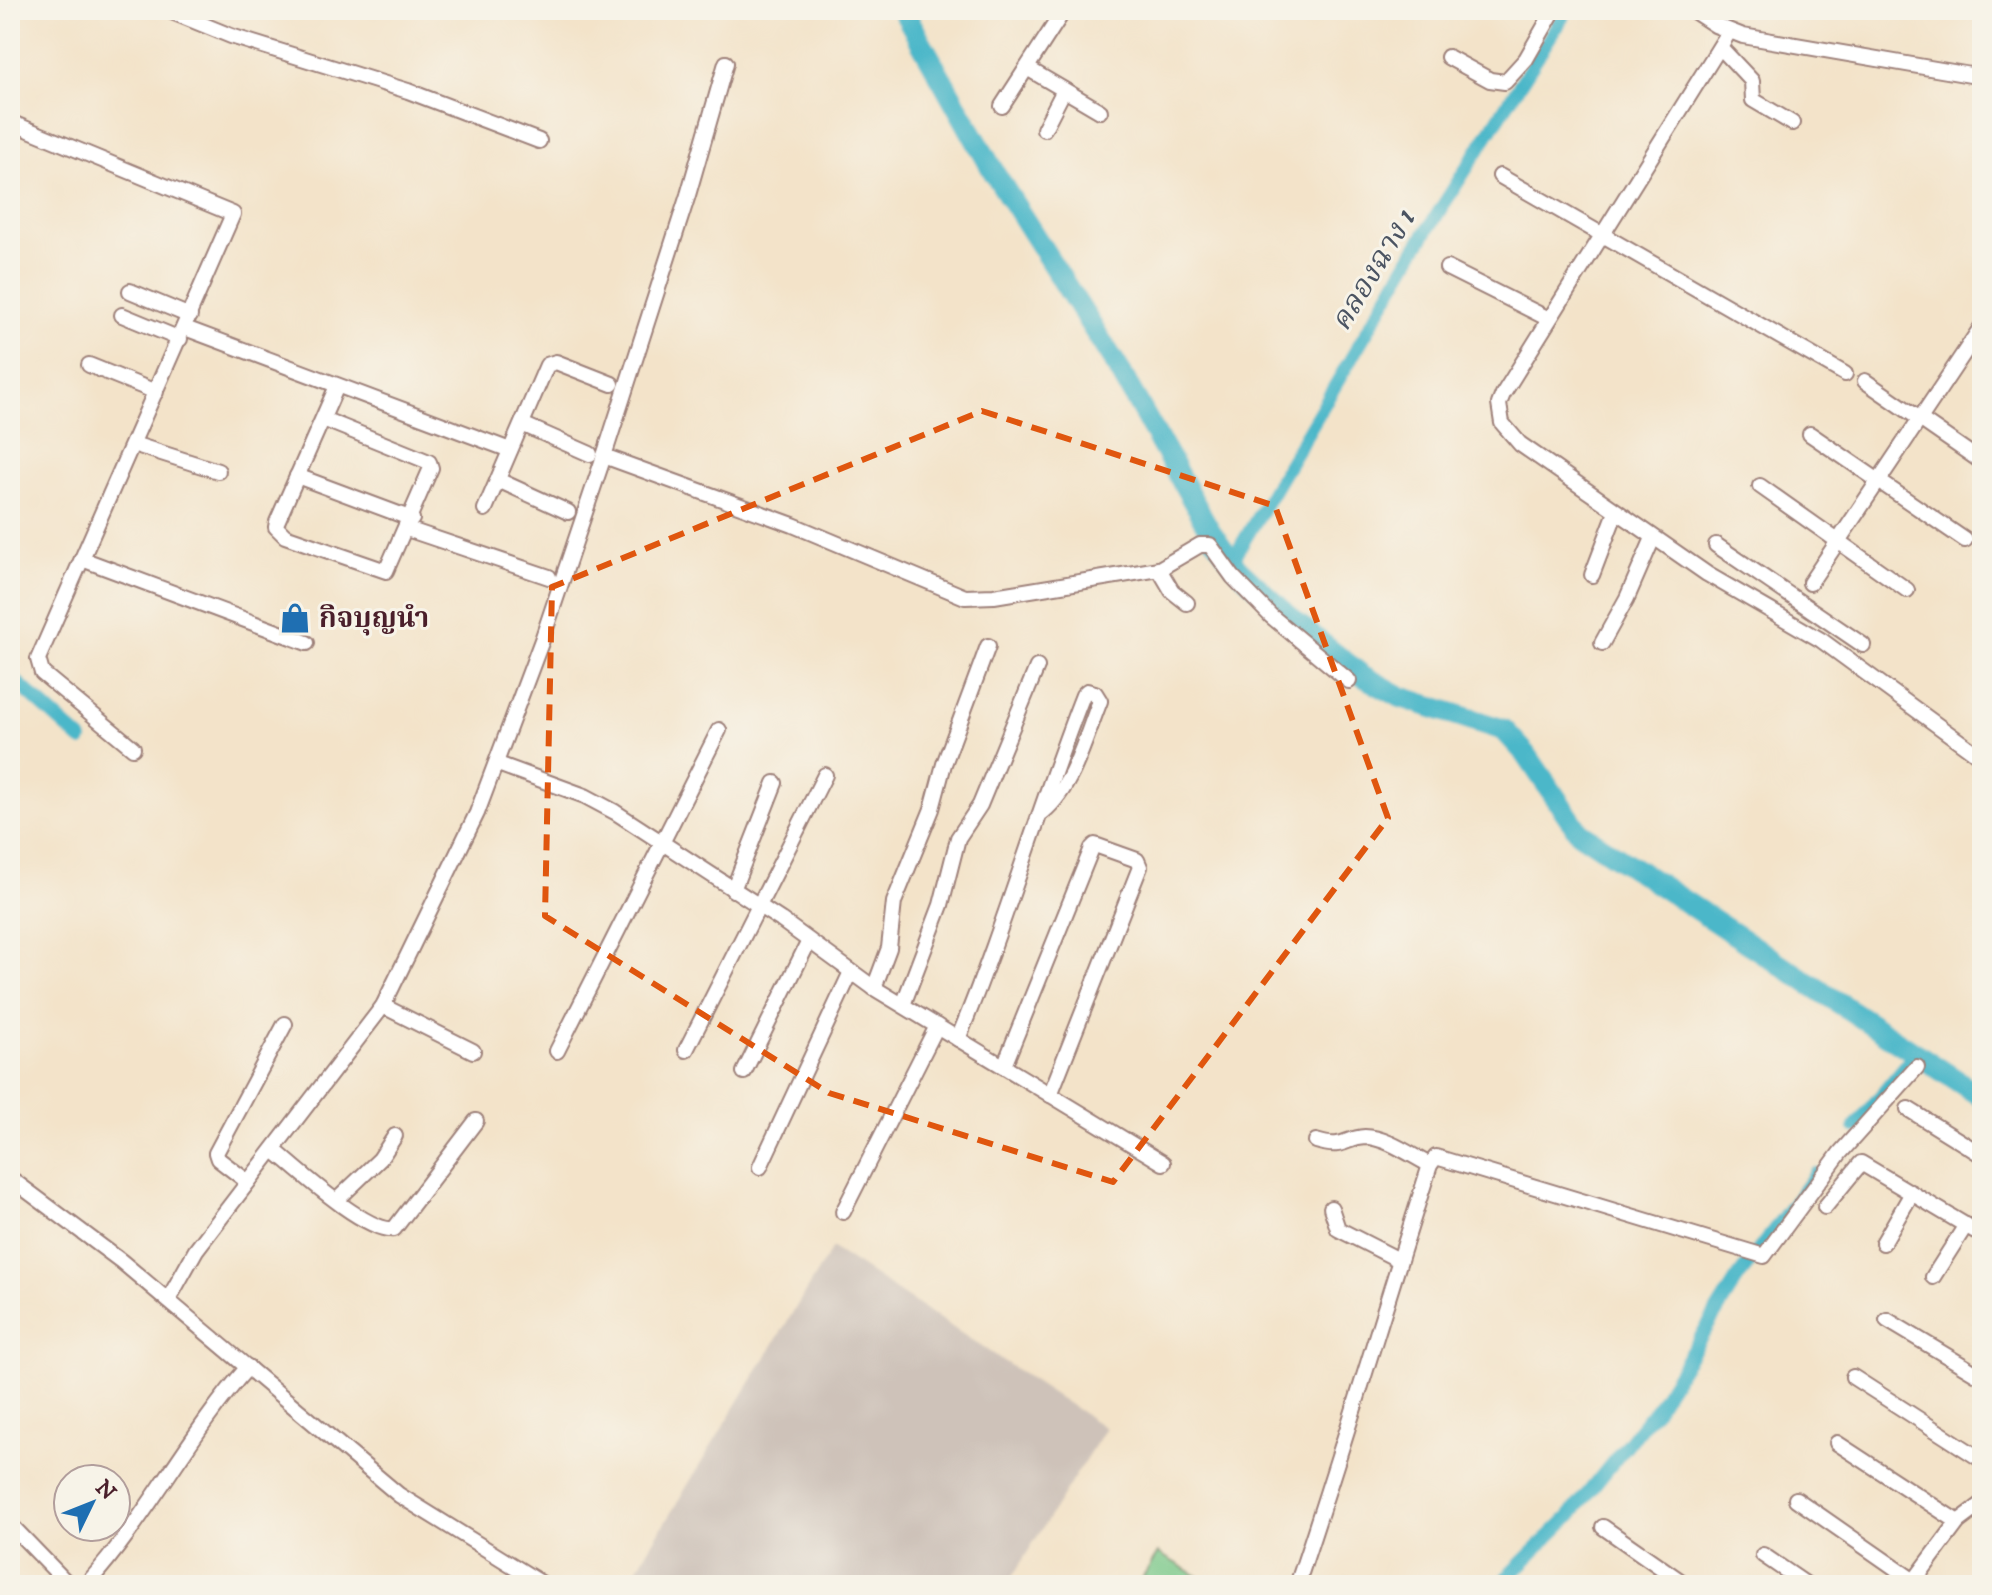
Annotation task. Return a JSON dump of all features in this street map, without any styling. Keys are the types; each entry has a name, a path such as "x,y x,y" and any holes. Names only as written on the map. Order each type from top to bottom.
{"street":[{"path":"167,10 231,36 408,91 539,141"},
{"path":"1002,106 1064,10"},
{"path":"1448,57 1490,80 1505,82 1526,59 1554,10"},
{"path":"1692,10 1729,32 1982,77"},
{"path":"1729,32 1503,394 1499,404 1502,423 1520,444 1653,538 1707,574 1786,618 1881,682 1982,758"},
{"path":"1720,47 1752,81 1753,100 1792,123"},
{"path":"168,1300 196,1250 386,1000 498,764 597,455 688,195 726,63"},
{"path":"1027,68 1100,111"},
{"path":"1044,129 1064,90"},
{"path":"10,122 233,214 38,659 39,666 49,679 133,748"},
{"path":"1500,176 1845,374"},
{"path":"1447,268 1549,319"},
{"path":"130,291 185,327"},
{"path":"122,315 185,327 510,450"},
{"path":"1810,583 1877,478 1982,328"},
{"path":"485,509 551,361 612,384"},
{"path":"89,365 156,392"},
{"path":"1865,381 1982,462"},
{"path":"323,419 429,462 431,468 409,524 389,567 381,571 285,536 276,527 337,386"},
{"path":"522,424 597,455 793,525 965,597 977,599 1159,569 1200,545 1210,545 1233,577 1271,616 1349,681"},
{"path":"1810,434 1965,540"},
{"path":"133,444 218,471"},
{"path":"297,476 409,524 549,577"},
{"path":"498,480 568,512"},
{"path":"1760,486 1907,590"},
{"path":"1592,575 1616,512"},
{"path":"1602,643 1627,598 1653,538"},
{"path":"1716,545 1863,645"},
{"path":"82,559 307,643"},
{"path":"1159,569 1172,591 1187,603"},
{"path":"1786,618 1799,599"},
{"path":"874,988 889,948 894,902 932,809 948,753 988,646"},
{"path":"903,1005 941,905 958,838 980,805 1037,667"},
{"path":"958,1039 1009,912 1039,815 1083,695 1087,691 1095,693 1100,701 1064,786 1056,800 1039,815"},
{"path":"557,1051 719,730"},
{"path":"498,764 595,801 759,906 874,988 1163,1163"},
{"path":"686,1050 825,775"},
{"path":"733,890 775,783"},
{"path":"1004,1066 1092,848 1095,845 1137,860 1140,867 1120,923 1050,1095"},
{"path":"744,1072 809,941"},
{"path":"760,1167 851,972"},
{"path":"386,1000 473,1051"},
{"path":"248,1182 218,1159 216,1153 285,1024"},
{"path":"843,1212 937,1026"},
{"path":"1297,1585 1317,1532 1341,1443 1399,1260 1430,1165 1436,1157 1764,1256 1840,1153 1917,1067"},
{"path":"1908,1109 1982,1155"},
{"path":"274,1150 337,1200 379,1226 394,1229 476,1121"},
{"path":"337,1200 380,1159 395,1136"},
{"path":"1316,1141 1334,1146 1362,1137 1375,1138 1430,1165"},
{"path":"1825,1207 1861,1163 1982,1235"},
{"path":"10,1178 168,1300 399,1495 544,1585"},
{"path":"1883,1243 1912,1193"},
{"path":"1331,1208 1338,1229 1399,1260"},
{"path":"1933,1277 1966,1225"},
{"path":"1887,1320 1982,1377"},
{"path":"86,1585 116,1550 214,1406 248,1367"},
{"path":"1853,1377 1982,1460"},
{"path":"1837,1443 1958,1522"},
{"path":"1796,1499 1913,1583 1958,1522 1982,1504"},
{"path":"10,1524 69,1585"},
{"path":"1603,1527 1686,1585"},
{"path":"1763,1555 1807,1585"}],"highlighted area":[{"path":"982,411 1275,506 1388,818 1113,1182 829,1093 545,916 552,587"}],"shaded area":[{"path":"832,1248 1105,1428 1007,1585 627,1585"}],"green space":[{"path":"1158,1553 1213,1585 1138,1585"}],"waterway":[{"path":"903,10 995,174 1117,366 1210,531 1237,568 1295,622 1363,676 1401,697 1504,730 1526,754 1579,832 1982,1097"},
{"name":"คลองฉาง 1","path":"1232,561 1416,248 1567,10"},
{"path":"10,676 81,740"},
{"path":"1855,1127 1916,1053"},
{"path":"1500,1585 1569,1517 1658,1406 1737,1279 1816,1174"}],"place":[{"name":"กิจบุญนำ","path":"295,618"}]}
